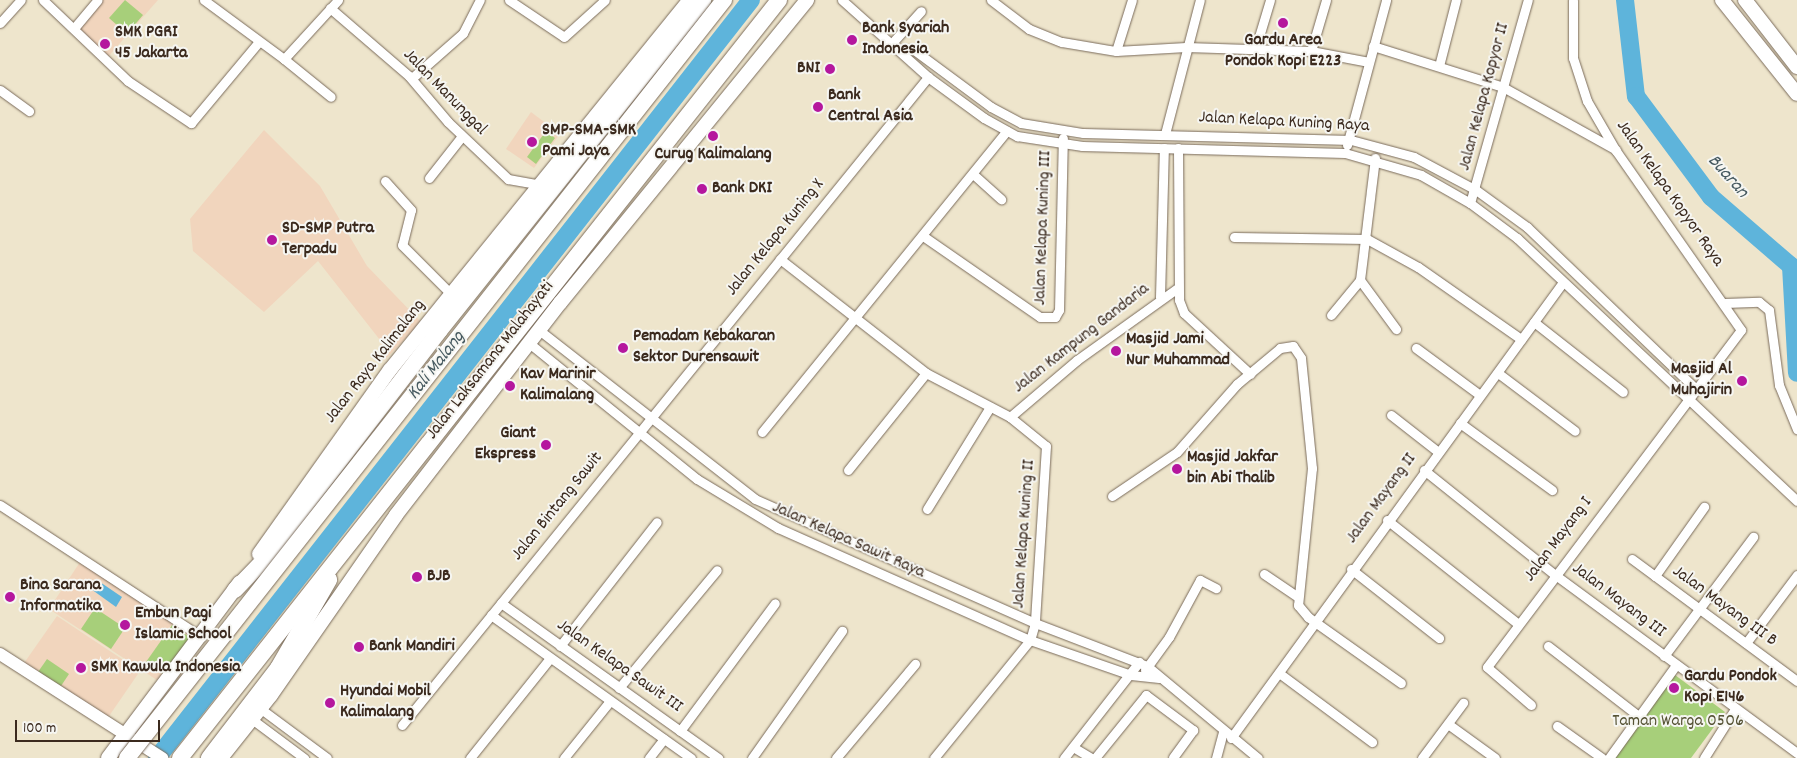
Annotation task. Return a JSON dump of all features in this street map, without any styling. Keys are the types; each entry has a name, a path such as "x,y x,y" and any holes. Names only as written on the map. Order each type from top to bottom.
{"highway":[{"path":"235,590 262,562 446,322 703,0"},
{"path":"127,758 724,0"},
{"path":"180,758 779,0"},
{"path":"209,758 278,668 349,542"}],"main road":[{"name":"Jalan Raya Kalimalang","path":"108,758 202,638 390,370 453,296 690,0"},
{"name":"Jalan Laksamana Malahayati","path":"221,758 257,715 387,527 538,330 807,0"},
{"path":"1722,0 1797,94"},
{"path":"1745,0 1797,66"}],"street":[{"path":"0,23 21,0"},
{"path":"43,0 75,27 128,81 190,122 258,43"},
{"path":"75,27 98,0"},
{"path":"204,0 258,43 284,59 332,97"},
{"path":"284,59 338,0"},
{"path":"412,78 463,33 480,0"},
{"path":"509,0 564,37 605,0"},
{"name":"Jalan Kelapa Kuning Raya","path":"842,0 896,46 928,77 1006,131 1063,143 1345,153 1375,158 1421,175 1470,202 1517,238 1686,399 1797,501"},
{"path":"991,0 1042,36 1116,51 1186,46 1311,51 1369,62"},
{"path":"1116,51 1132,0"},
{"path":"1165,134 1186,46 1200,0"},
{"path":"1255,50 1270,0"},
{"path":"1311,51 1326,0"},
{"path":"1345,153 1386,0"},
{"path":"1439,66 1456,0"},
{"name":"Jalan Kelapa Kopyor II","path":"1470,202 1476,190 1528,0"},
{"name":"Jalan Kelapa Kopyor Raya","path":"1573,0 1575,68 1616,151 1740,326 1739,334 1695,388"},
{"name":"Jalan Manunggal","path":"330,8 412,78 462,136 508,179 542,185"},
{"path":"896,46 921,11"},
{"path":"1374,45 1503,87 1616,151"},
{"name":"Jalan Kelapa Kuning Raya","path":"896,46 914,50 991,107 1021,123 1062,130 1348,140 1402,152 1476,190 1563,259 1695,388"},
{"name":"Jalan Kelapa Kuning X","path":"650,419 928,77"},
{"path":"0,90 29,111"},
{"name":"Jalan Kelapa Kuning III","path":"923,236 1040,317 1055,318 1059,310 1062,130"},
{"path":"762,432 856,321 1006,131"},
{"path":"429,178 462,136"},
{"path":"1160,297 1164,148"},
{"path":"1178,148 1176,289 1184,313 1250,374"},
{"path":"1331,315 1360,280 1367,240 1375,158"},
{"path":"973,174 1001,199"},
{"path":"386,181 410,210 402,245 453,296"},
{"path":"1234,237 1367,240 1418,267 1521,339"},
{"name":"Jalan Kelapa Kuning II","path":"780,259 856,321 926,373 1010,417 1043,442 1048,452 1035,623 1030,640"},
{"path":"1360,280 1396,328"},
{"name":"Jalan Mayang II","path":"1231,738 1279,673 1351,569 1563,282"},
{"name":"Jalan Kampung Gandaria","path":"1010,417 1160,297 1176,289"},
{"path":"1725,303 1759,302 1769,310 1779,385 1797,429"},
{"path":"1534,322 1623,392"},
{"name":"Jalan Kelapa Sawit Raya","path":"538,330 755,499 1035,623 1142,664 1258,758"},
{"name":"Jalan Kelapa Sawit Raya","path":"529,343 637,435 697,479 778,528 1030,640 1131,675 1159,678"},
{"path":"1112,496 1184,447 1250,374 1285,346 1293,346 1300,353 1312,468 1298,598 1299,606 1314,621 1401,683"},
{"path":"1416,348 1480,395"},
{"path":"559,368 568,354"},
{"path":"1498,372 1575,431"},
{"path":"848,470 926,373"},
{"name":"Jalan Mayang I","path":"1531,705 1487,668 1517,623 1695,388"},
{"path":"927,509 990,407"},
{"path":"1391,415 1437,451"},
{"name":"Jalan Bintang Sawit","path":"402,725 650,419"},
{"path":"1460,423 1552,490"},
{"name":"Jalan Mayang III","path":"1424,470 1554,574 1735,710 1797,753"},
{"path":"0,505 202,638"},
{"path":"1654,576 1704,507"},
{"path":"1388,520 1517,623"},
{"path":"560,646 657,522"},
{"path":"1664,656 1754,537"},
{"name":"Jalan Mayang III B","path":"1632,559 1746,643 1795,675"},
{"path":"1351,569 1439,638"},
{"path":"619,688 717,570"},
{"path":"1264,574 1298,598"},
{"path":"1746,643 1797,575"},
{"path":"1064,758 1131,675 1169,637 1200,580 1216,588"},
{"name":"Jalan Kelapa Sawit III","path":"501,603 718,758"},
{"path":"680,731 774,603"},
{"name":"Jalan Kelapa Sawit III","path":"491,615 691,758"},
{"path":"752,758 842,631"},
{"path":"934,758 1030,640"},
{"path":"1548,646 1640,718"},
{"path":"0,654 128,734 162,758"},
{"path":"470,758 550,658"},
{"path":"836,758 915,664"},
{"path":"1142,664 1142,675"},
{"path":"1609,758 1640,718 1676,665"},
{"path":"1279,673 1372,742"},
{"path":"1095,758 1143,696 1193,730"},
{"path":"564,758 610,701"},
{"path":"1422,758 1463,703"},
{"path":"1704,758 1735,710"},
{"path":"257,715 324,757"},
{"path":"257,715 304,758"},
{"path":"1173,758 1204,715"},
{"path":"1448,724 1494,758"},
{"path":"1557,726 1602,758"},
{"path":"1216,758 1223,731"},
{"path":"649,758 664,739"},
{"path":"1242,746 1243,758"},
{"path":"1073,747 1090,758"}],"shaded area":[{"name":"SMK PGRI 45 Jakarta","path":"100,0 158,0 106,59 74,29"},
{"name":"SMP-SMA-SMK Pami Jaya","path":"531,112 560,134 534,168 506,149"},
{"name":"SD-SMP Putra Terpadu","path":"264,130 320,186 367,266 421,322 384,361 380,340 318,261 264,312 193,251 190,219"},
{"name":"Embun Pagi Islamic School","path":"82,559 200,640 166,686 49,609"},
{"name":"SMK Kawula Indonesia","path":"57,616 140,671 107,719 22,666"}],"green space":[{"path":"125,0 143,15 127,34 109,18"},
{"path":"546,131 555,138 536,164 527,157"},
{"path":"95,608 125,628 111,649 81,629"},
{"path":"172,625 195,641 168,678 146,662"},
{"path":"47,659 69,674 61,686 38,672"},
{"name":"Taman Warga 0506","path":"1675,675 1725,712 1691,758 1612,758"}],"water":[{"path":"97,580 122,597 116,607 91,589"}],"waterway":[{"name":"Kali Malang","path":"157,758 751,0"},
{"name":"Buaran","path":"1625,0 1636,96 1711,197 1791,266 1797,373"}],"place":[{"name":"Gardu Area Pondok Kopi E223","path":"1283,23"},
{"name":"Bank Syariah Indonesia","path":"852,40"},
{"name":"SMK PGRI 45 Jakarta","path":"105,44"},
{"name":"BNI","path":"830,69"},
{"name":"Bank Central Asia","path":"818,107"},
{"name":"Curug Kalimalang","path":"713,136"},
{"name":"SMP-SMA-SMK Pami Jaya","path":"532,142"},
{"name":"Bank DKI","path":"702,189"},
{"name":"SD-SMP Putra Terpadu","path":"272,240"},
{"name":"Pemadam Kebakaran Sektor Durensawit","path":"623,348"},
{"name":"Masjid Jami Nur Muhammad","path":"1116,351"},
{"name":"Masjid Al Muhajirin","path":"1742,381"},
{"name":"Kav Marinir Kalimalang","path":"510,386"},
{"name":"Giant Ekspress","path":"546,445"},
{"name":"Masjid Jakfar bin Abi Thalib","path":"1177,469"},
{"name":"BJB","path":"417,577"},
{"name":"Bina Sarana Informatika","path":"10,597"},
{"name":"Embun Pagi Islamic School","path":"125,625"},
{"name":"Bank Mandiri","path":"359,647"},
{"name":"SMK Kawula Indonesia","path":"81,668"},
{"name":"Gardu Pondok Kopi E146","path":"1674,688"},
{"name":"Hyundai Mobil Kalimalang","path":"330,703"}]}
